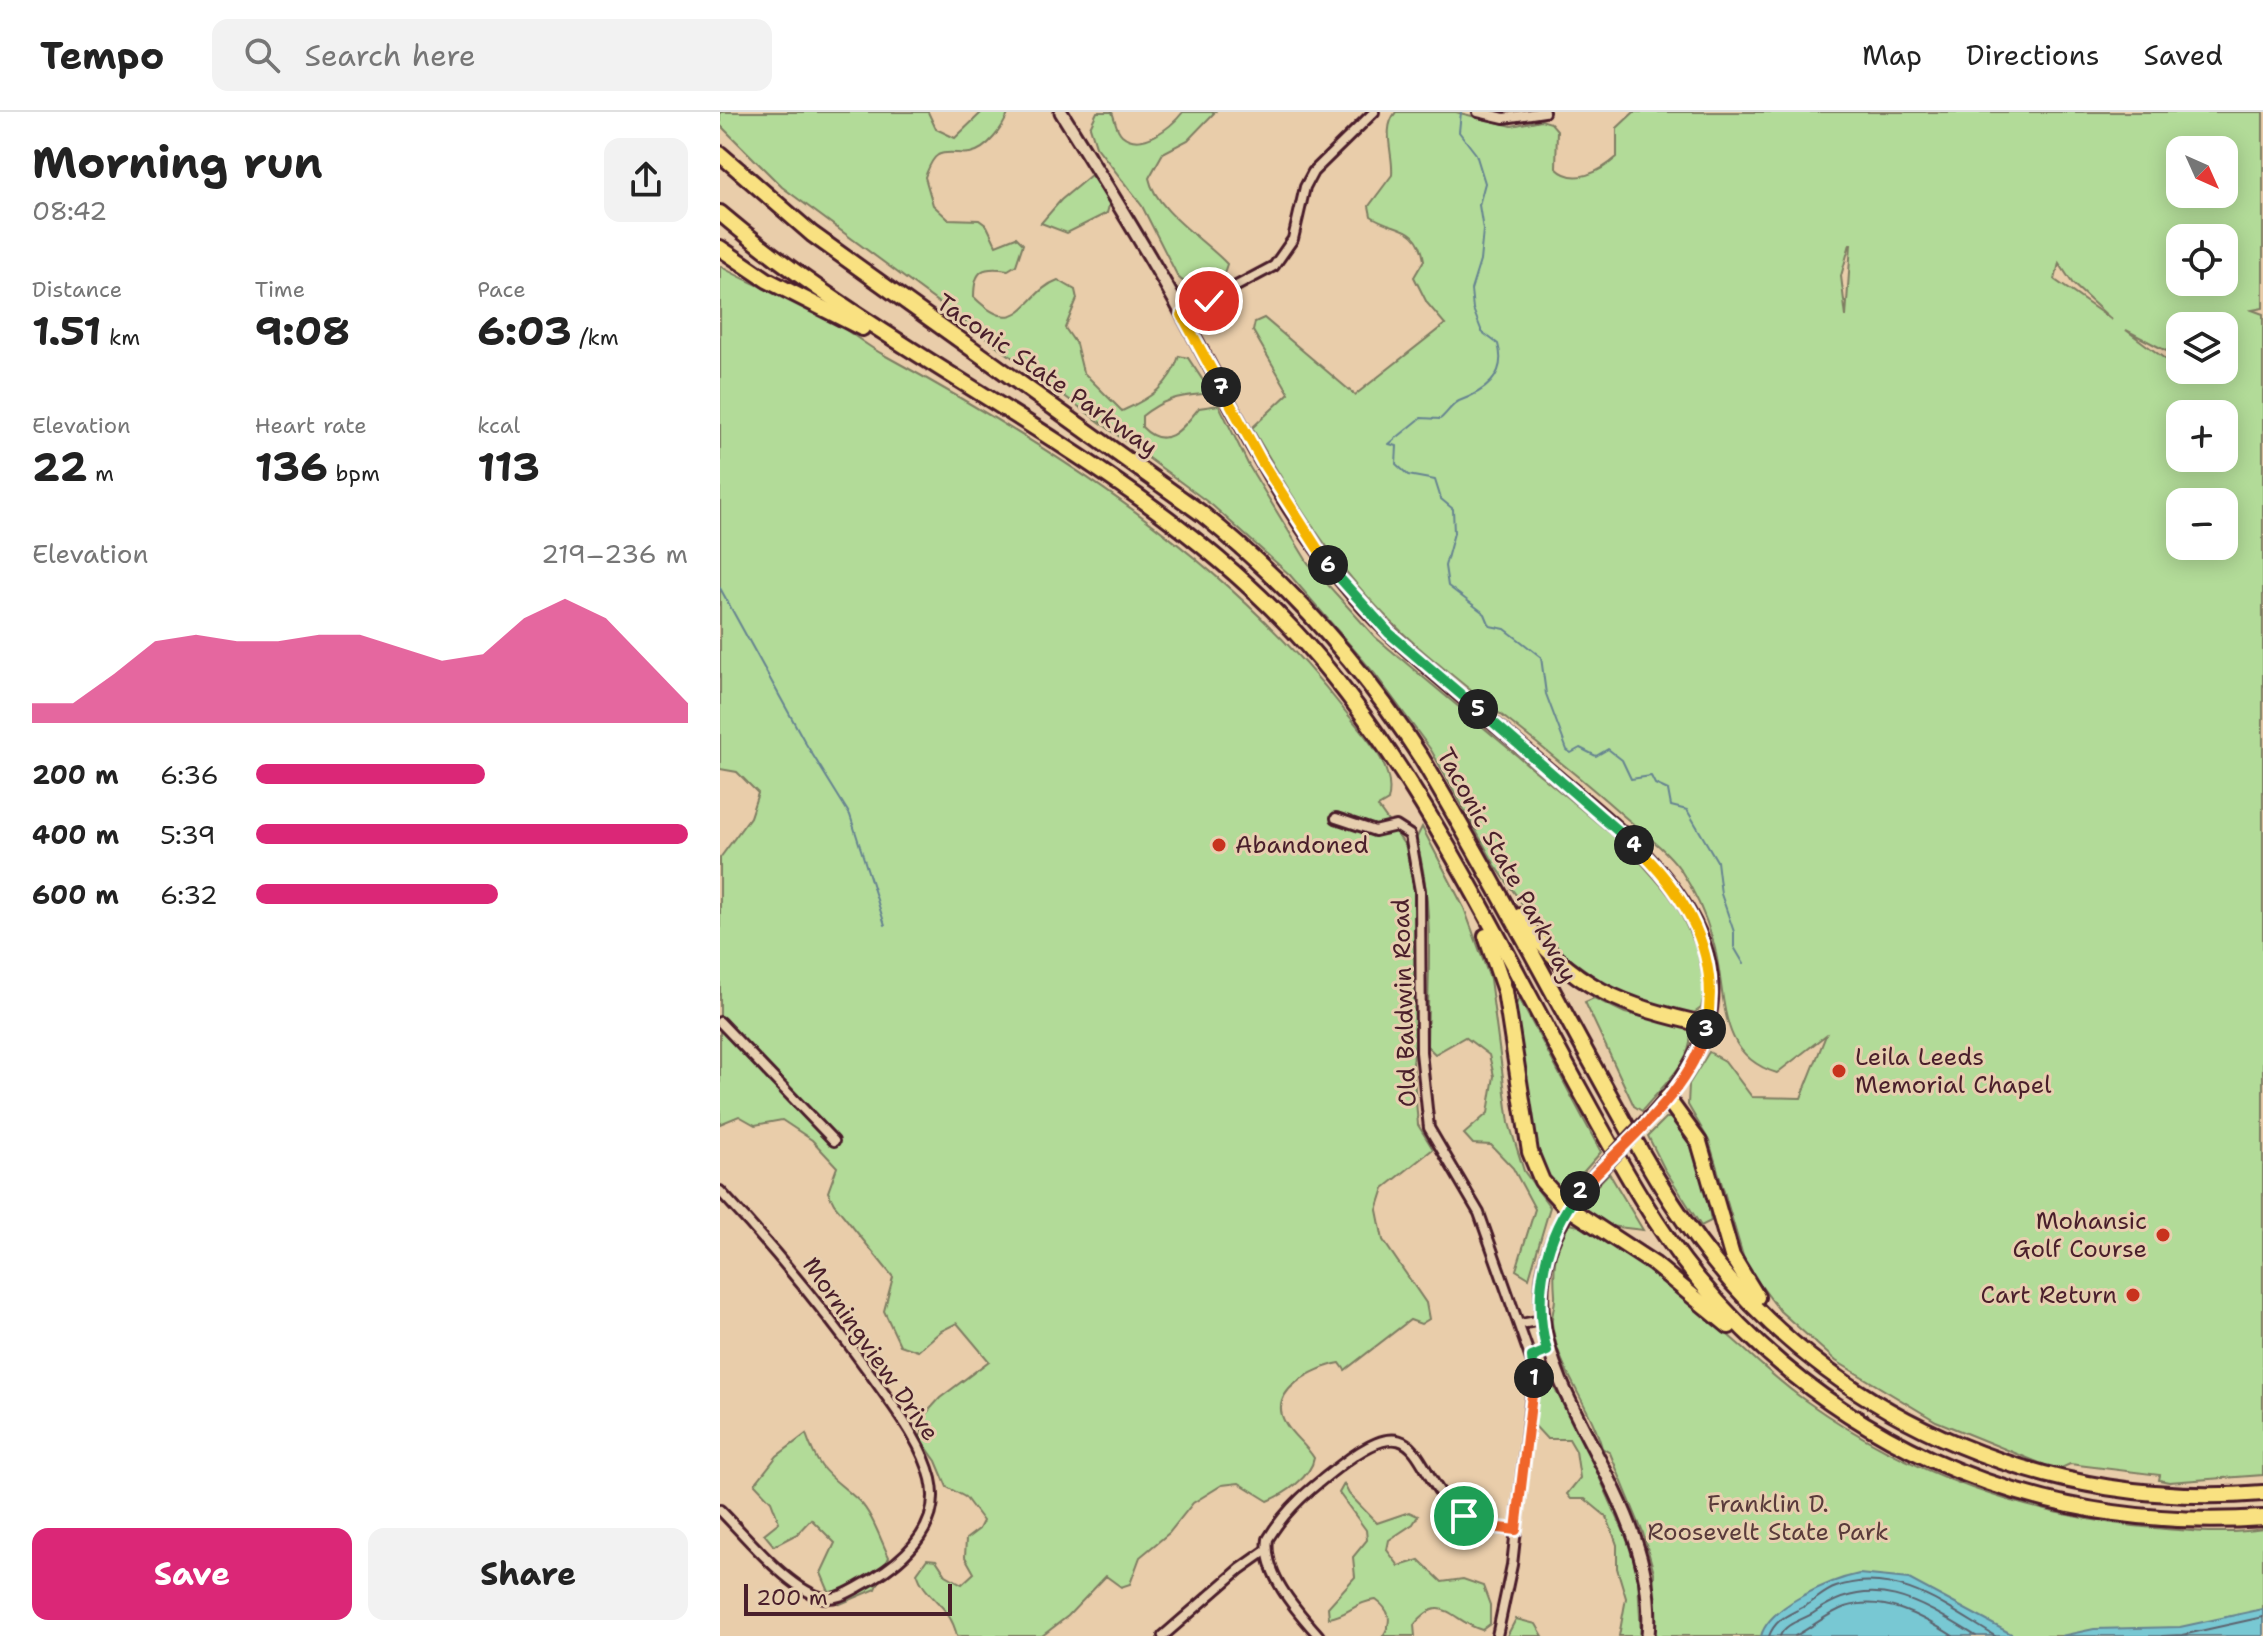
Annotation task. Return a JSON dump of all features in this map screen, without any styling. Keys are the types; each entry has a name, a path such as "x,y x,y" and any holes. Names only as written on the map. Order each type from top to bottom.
{"highway":[{"name":"Taconic State Parkway","path":"720,154 812,234 1182,498 1259,563 1315,618 1380,697 1422,759 1671,1201 1731,1282 1804,1352 1844,1382 1909,1422 2014,1466 2075,1482 2152,1494 2263,1493"},
{"name":"Taconic State Parkway","path":"720,213 807,281 1167,517 1262,599 1314,653 1362,713 1404,775 1608,1141 1668,1239 1732,1318 1778,1361 1829,1401 1916,1453 1963,1473 2036,1497 2135,1516 2212,1520 2263,1518"},
{"path":"720,248 767,280 955,378"},
{"path":"1473,848 1536,938 1579,979 1630,1006 1707,1025"},
{"path":"1454,863 1502,979 1531,1159 1545,1186 1568,1208 1654,1264 1765,1358 1829,1401"},
{"path":"1667,1098 1690,1125 1702,1147 1737,1267 1754,1294 1804,1352"}],"street":[{"path":"1061,112 1150,256 1262,462 1332,570 1389,633 1615,826 1674,889 1693,920 1705,950 1711,989 1707,1025 1692,1065 1667,1098 1568,1208 1547,1257 1541,1320 1547,1351 1638,1544 1648,1592 1648,1636"},
{"path":"1182,315 1274,266 1293,239 1305,187 1313,172 1374,112"},
{"path":"1478,112 1504,118 1544,112"},
{"name":"Old Baldwin Road","path":"1336,818 1375,831 1396,826 1410,835 1420,891 1421,1052 1429,1128 1479,1213 1532,1357 1534,1379 1516,1530 1497,1636"},
{"path":"720,1022 834,1141"},
{"name":"Morningview Drive","path":"720,1191 802,1281 834,1324 911,1434 932,1482 928,1523 908,1553 883,1574 836,1598 817,1596 796,1583 720,1510"},
{"path":"1521,1324 1541,1320"},
{"path":"1532,1357 1547,1351"},
{"path":"1319,1636 1283,1589 1267,1550 1268,1539 1296,1499 1379,1440 1399,1441 1410,1447 1426,1466 1443,1497 1464,1516 1492,1527 1516,1530"},
{"path":"1163,1636 1240,1569 1267,1550"}],"green space":[{"path":"720,112 928,112 936,129 955,138 982,112 1009,112 989,143 970,153 938,155 925,177 933,205 948,219 979,220 987,226 996,245 1016,237 1023,244 1016,265 1008,270 981,272 974,297 989,310 1012,315 1058,280 1075,290 1077,299 1065,328 1076,344 1083,372 1122,411 1157,390 1170,376 1179,356 1188,358 1206,385 1203,394 1156,406 1142,416 1142,427 1151,434 1166,437 1180,429 1199,408 1219,405 1249,466 1308,563 1375,637 1629,849 1675,901 1697,949 1705,990 1701,1008 1694,1013 1675,1011 1616,992 1551,945 1495,865 1431,750 1375,674 1290,575 1213,506 782,187 720,125"},
{"path":"1097,112 1112,112 1120,133 1138,141 1164,130 1183,112 1215,112 1188,140 1163,153 1149,178 1161,202 1227,264 1221,282 1193,285 1178,277 1142,206 1096,146 1090,127"},
{"path":"1396,112 1456,112 1512,126 1541,120 1551,123 1557,130 1556,168 1571,176 1579,176 1603,168 1617,157 1617,128 1634,112 2263,112 2263,308 2252,310 2263,314 2263,1475 2169,1482 2159,1480 2160,1475 2070,1464 2057,1470 1936,1421 1836,1361 1780,1311 1746,1266 1709,1141 1688,1105 1689,1084 1709,1052 1725,1061 1752,1097 1801,1098 1826,1035 1777,1073 1757,1064 1743,1052 1727,1019 1710,932 1680,869 1650,838 1441,666 1390,620 1325,544 1252,428 1289,393 1253,331 1255,322 1264,318 1355,395 1445,324 1427,303 1414,277 1424,260 1417,240 1404,230 1371,216 1369,206 1392,175 1389,126","holes":["1851,244 1846,317 1841,276","2059,263 2073,284 2112,320 2055,280"]},
{"path":"1091,175 1110,202 1107,213 1067,233 1041,223 1061,200"},
{"path":"720,266 824,316 876,351 1011,428 1133,510 1191,555 1246,603 1298,655 1369,741 1383,764 1390,788 1388,801 1378,807 1411,854 1415,879 1418,1007 1413,1065 1418,1125 1433,1149 1384,1188 1377,1210 1383,1240 1426,1303 1429,1319 1421,1324 1410,1320 1345,1370 1340,1363 1330,1365 1307,1375 1288,1391 1282,1401 1281,1412 1292,1433 1314,1458 1308,1472 1296,1484 1268,1501 1239,1483 1222,1485 1193,1503 1169,1533 1140,1557 1130,1584 1121,1587 1106,1576 1068,1616 1042,1636 957,1636 948,1615 917,1573 927,1559 936,1560 946,1575 962,1584 974,1573 965,1557 966,1539 979,1529 983,1521 965,1497 947,1487 936,1461 919,1437 922,1434 922,1418 940,1398 989,1361 957,1323 941,1331 918,1351 900,1345 884,1311 893,1277 834,1204 828,1192 837,1167 812,1140 782,1120 755,1125 739,1116 720,1124 720,858 750,817 758,793 737,772 720,769"},
{"path":"1422,827 1464,908 1490,979 1509,1123 1524,1171 1550,1207 1529,1278 1516,1270 1535,1209 1513,1168 1491,1145 1473,1144 1464,1134 1488,1113 1494,1076 1489,1055 1465,1037 1435,1054 1427,1046 1428,916 1416,839"},
{"path":"1519,998 1601,1152 1564,1194 1546,1176 1540,1159 1513,1011"},
{"path":"1594,998 1625,1013 1688,1027 1689,1049 1683,1060 1642,1111 1634,1106 1585,1002"},
{"path":"1666,1118 1674,1118 1682,1128 1700,1166 1711,1221 1701,1226 1664,1168 1648,1136"},
{"path":"1609,1173 1643,1230 1609,1226 1584,1209 1585,1198"},
{"name":"Franklin D. Roosevelt State Park","path":"1570,1224 1589,1230 1633,1256 1806,1401 1845,1427 1928,1470 1971,1488 2061,1514 2154,1528 2209,1532 2263,1529 2263,1636 1652,1636 1654,1572 1643,1533 1610,1453 1602,1448 1555,1339 1552,1320 1556,1257"},
{"path":"1547,1375 1578,1430 1637,1561 1641,1636 1619,1636 1626,1598 1617,1568 1617,1545 1607,1517 1585,1499 1571,1499 1567,1494 1580,1478 1576,1451 1569,1439 1547,1439 1534,1425 1539,1389"},
{"path":"806,1434 822,1466 868,1513 889,1557 876,1589 840,1604 829,1592 821,1573 835,1543 811,1519 797,1534 774,1546 764,1534 779,1522 771,1501 755,1484 777,1456"},
{"path":"1344,1484 1349,1494 1377,1523 1409,1512 1418,1516 1413,1524 1389,1540 1387,1550 1399,1566 1419,1560 1442,1582 1463,1579 1483,1586 1490,1605 1490,1624 1482,1630 1440,1609 1432,1610 1414,1625 1415,1636 1383,1636 1388,1616 1376,1600 1329,1618 1328,1607 1355,1577 1353,1557 1367,1540 1366,1530 1339,1493"},
{"path":"1516,1619 1536,1624 1543,1636 1507,1636"}],"water":[{"path":"1859,1574 1909,1579 2015,1636 1761,1636 1776,1614 1802,1596"},
{"path":"2263,1609 2263,1636 2061,1636 2094,1629 2180,1627"}],"waterway":[{"path":"1461,112 1459,132 1476,154 1485,183 1479,205 1483,230 1480,261 1471,290 1473,309 1482,332 1498,344 1500,366 1485,388 1456,403 1440,419 1421,418 1389,444 1397,446 1396,464 1408,475 1435,480 1441,499 1453,509 1454,533 1445,566 1448,586 1485,614 1490,626 1505,629 1541,657 1546,694 1567,750 1571,753 1580,748 1596,756 1608,749 1622,760 1631,779 1651,776 1655,784 1668,790 1671,806 1687,810 1717,861 1721,894 1734,932 1734,947 1744,964"},
{"path":"720,588 806,744 850,815 885,925"}],"place":[{"name":"Abandoned","path":"1219,845"},
{"name":"Leila Leeds Memorial Chapel","path":"1839,1071"},
{"name":"Mohansic Golf Course","path":"2163,1235"},
{"name":"Cart Return","path":"2133,1295"}],"route":[{"path":"1209,301 1182,315 1262,462 1308,538 1332,570 1389,633 1615,826 1642,853 1666,879 1687,909 1708,960 1711,989 1709,1012 1700,1050 1692,1065 1672,1093 1577,1195 1557,1226 1545,1266 1541,1296 1542,1328 1547,1351 1532,1357 1534,1379 1516,1530 1492,1527 1464,1516"}]}
